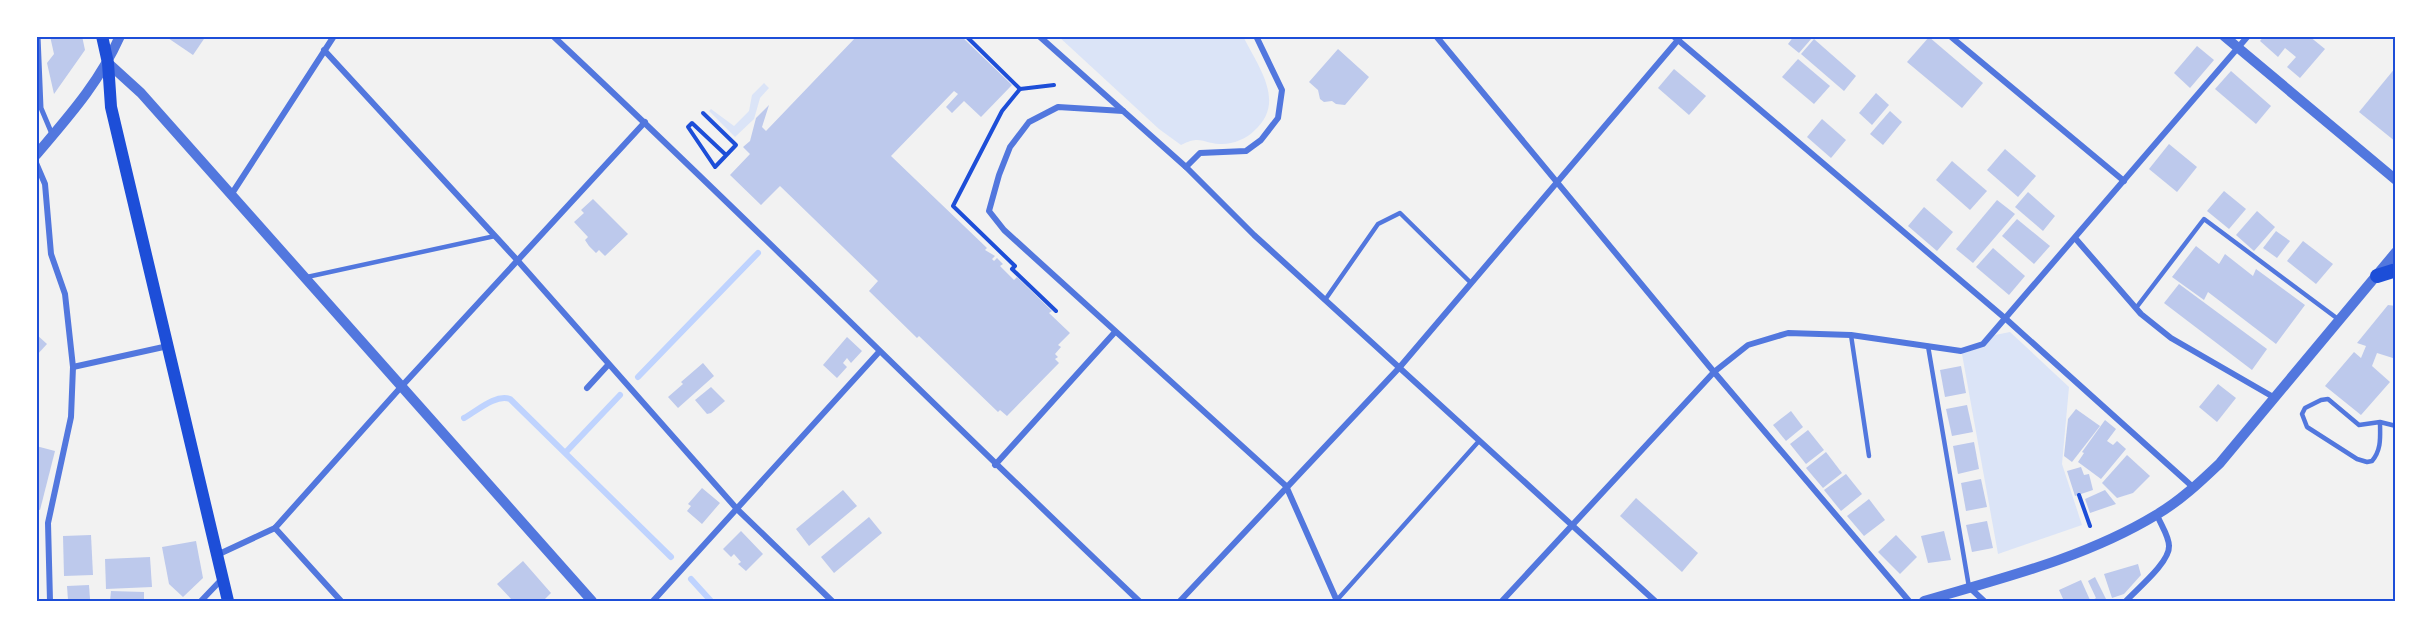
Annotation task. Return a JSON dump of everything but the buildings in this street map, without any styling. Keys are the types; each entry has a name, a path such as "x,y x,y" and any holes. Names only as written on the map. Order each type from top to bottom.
{"highway":[{"path":"2377,276 2396,270"}],"main road":[{"path":"102,36 108,63 111,107 228,601"}],"street":[{"path":"38,36 41,108 53,135"},
{"path":"36,155 93,87 108,63 120,36"},
{"path":"231,195 334,36"},
{"path":"553,36 645,122 995,465 1138,601"},
{"path":"1039,36 1186,167 1254,235 1655,601"},
{"path":"1186,167 1200,153 1246,151 1260,140 1278,118 1282,90 1256,36"},
{"path":"1436,36 1714,372 1909,601"},
{"path":"1950,36 2124,181"},
{"path":"2224,36 2396,180"},
{"path":"1502,601 1714,372 1748,345 1788,333 1851,335 1961,351 1983,344 2248,36"},
{"path":"1180,601 1399,368 1677,37 2006,319 2194,488"},
{"path":"324,50 518,261 737,509 832,601"},
{"path":"108,63 141,93 592,601"},
{"path":"1123,111 1058,107 1029,122 1010,147 989,211 1004,230 1286,486 1337,601"},
{"path":"217,555 275,528 401,387 645,122"},
{"path":"36,163 45,184 51,254 64,294 73,368 71,417 48,523 50,601"},
{"path":"2075,238 2136,308 2171,338 2275,398"},
{"path":"1924,601 2074,555 2157,515 2194,488 2220,463 2396,252"},
{"path":"995,465 1115,332"},
{"path":"73,368 168,346"},
{"path":"652,601 879,352"},
{"path":"587,388 608,365"},
{"path":"2126,601 2167,558 2170,548 2168,539 2157,515"},
{"path":"275,528 341,601"},
{"path":"201,601 222,579"},
{"path":"1969,588 1984,601"}],"lane":[{"path":"1325,300 1378,224 1400,213 1471,283"},
{"path":"2136,308 2204,219 2340,320"},
{"path":"304,278 495,236"},
{"path":"1851,335 1869,456"},
{"path":"1928,346 1969,588"},
{"path":"2380,422 2380,446 2377,455 2372,461 2367,462 2358,459 2307,427 2302,414 2305,408 2328,399 2359,425 2380,422 2396,426"},
{"path":"1337,601 1479,441"}],"path":[{"path":"966,36 1020,90 1054,85"},
{"path":"703,114 736,145 715,167 688,127 692,123 726,155"},
{"path":"2079,495 2090,526"}],"shaded area":[{"path":"1058,36 1243,36 1262,72 1269,96 1264,120 1247,137 1229,144 1197,140 1181,145 1159,129"},
{"path":"764,83 769,88 760,98 754,119 735,137 709,111 711,109 734,126 749,111 752,95"},
{"path":"2010,332 2069,387 2062,464 2082,525 1998,554 1962,354 1985,345 1995,335"}],"waterway":[{"path":"638,377 758,253"},
{"path":"566,452 620,395"},
{"path":"464,418 492,401 510,399 671,557"},
{"path":"691,579 711,601"}]}
